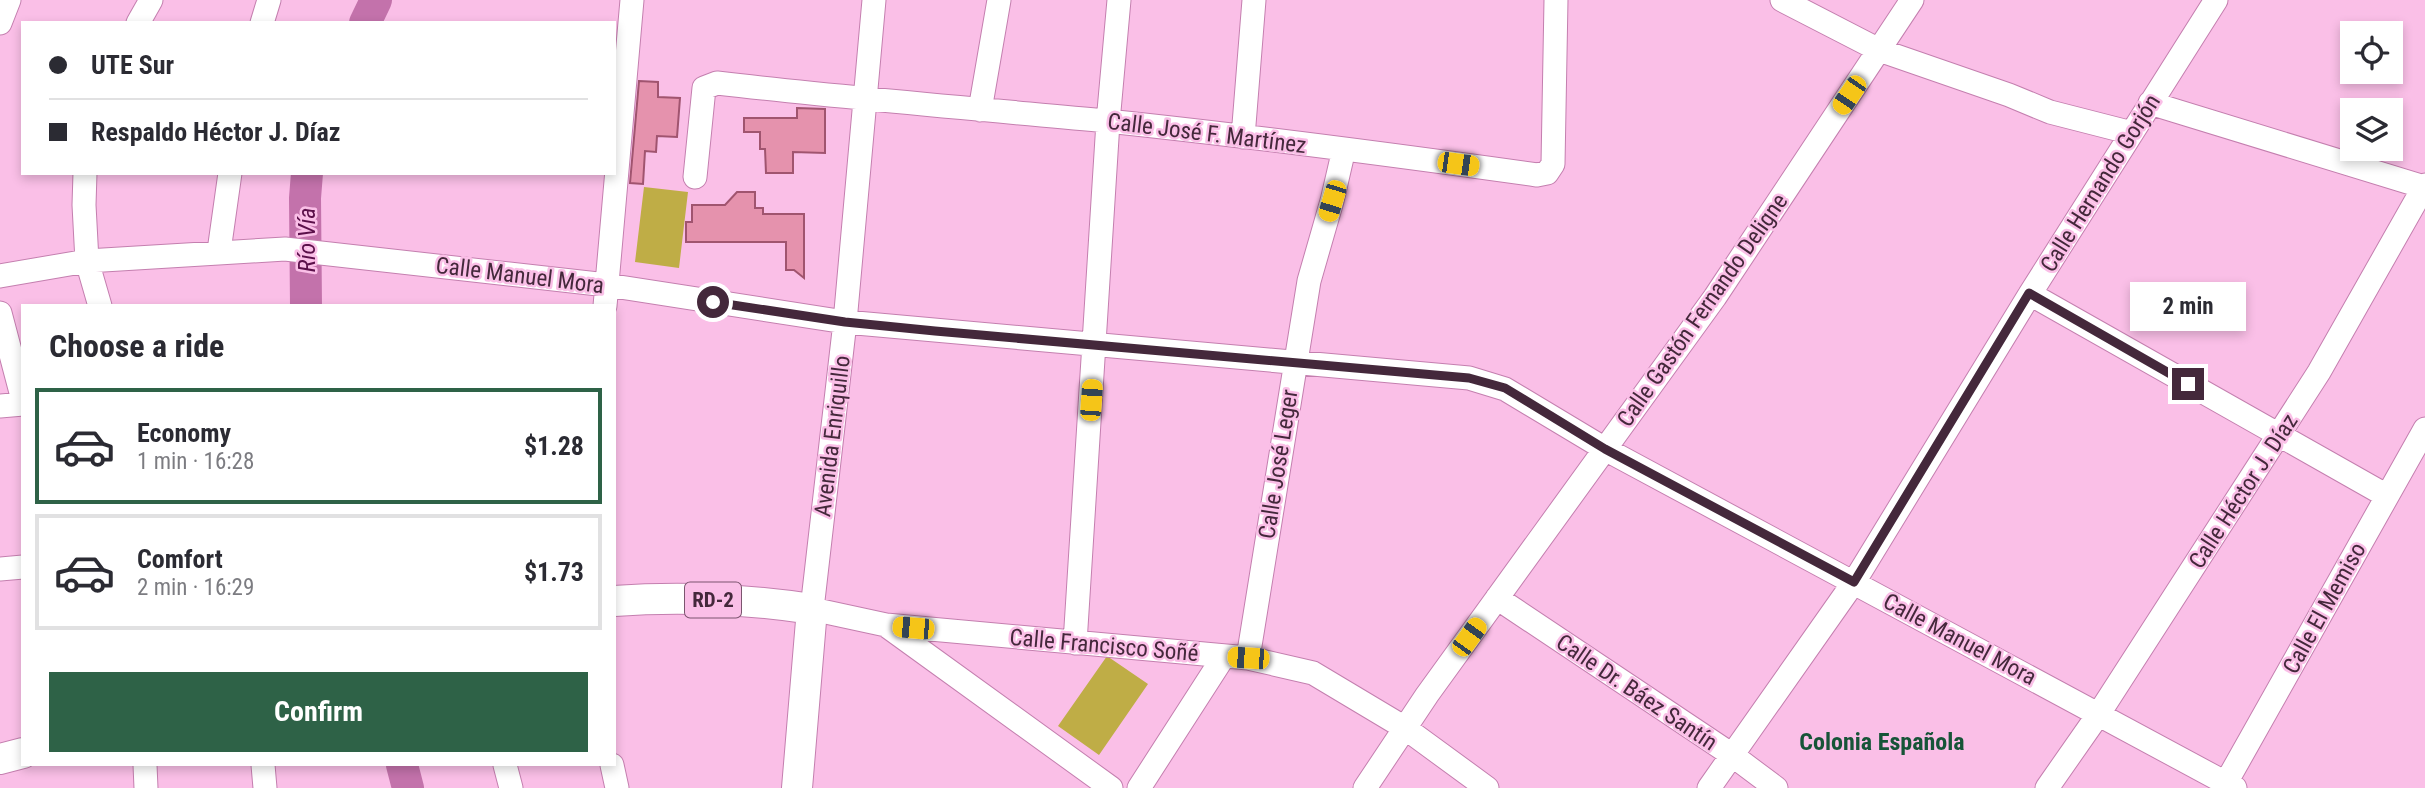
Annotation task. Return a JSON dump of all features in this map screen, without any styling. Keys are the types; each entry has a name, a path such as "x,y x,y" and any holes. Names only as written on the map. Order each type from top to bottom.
{"main road":[{"name":"RD-2","path":"616,601 663,598 766,602 812,609"},
{"name":"Avenida Enriquillo","path":"797,788 812,609"},
{"path":"0,759 21,754"}],"street":[{"path":"0,23 9,0"},
{"path":"139,21 151,0"},
{"path":"263,21 269,0"},
{"path":"606,296 632,0"},
{"name":"Avenida Enriquillo","path":"812,609 845,322 874,0"},
{"path":"980,110 999,0"},
{"path":"1075,643 1108,122 1119,0"},
{"path":"1243,137 1254,0"},
{"name":"Calle José F. Martínez","path":"695,177 704,88 717,83 1243,137 1537,176 1548,173 1553,164 1556,0"},
{"name":"Calle Gastón Fernando Deligne","path":"1365,788 1497,598 1715,297 1912,0"},
{"name":"Calle Hernando Gorjón","path":"1709,788 1854,582 2029,293 2216,0"},
{"path":"1787,1 1879,50 2050,112 2132,133"},
{"path":"2150,103 2424,186"},
{"name":"Calle José Leger","path":"1248,658 1309,281 1332,201 1343,149"},
{"path":"85,175 87,261 99,304"},
{"path":"219,251 230,175"},
{"name":"Calle Héctor J. Díaz","path":"2047,788 2098,715 2319,372 2424,186"},
{"name":"Calle Manuel Mora","path":"0,276 87,261 285,249 334,254 606,296 1095,346 1469,378 1505,388 1605,449 2228,787"},
{"path":"2029,293 2387,496"},
{"path":"0,313 21,394"},
{"path":"0,406 21,402"},
{"name":"Calle El Memiso","path":"2228,787 2425,429"},
{"path":"0,569 21,567"},
{"name":"Calle Dr. Báez Santín","path":"1497,598 1732,755 1776,788"},
{"name":"Calle Francisco Soñé","path":"812,609 886,625 1248,658 1313,673 1405,728 1487,788"},
{"path":"886,625 1111,788"},
{"path":"1139,788 1224,656"},
{"path":"145,766 146,788"},
{"path":"263,766 265,788"},
{"path":"505,766 511,788"},
{"path":"612,766 617,788"}],"shaded area":[{"path":"644,187 688,192 679,268 635,262"},
{"path":"1107,656 1148,684 1099,755 1058,726"}],"building":[{"path":"639,81 658,82 658,97 680,98 677,137 657,136 656,152 645,151 643,184 630,183"},
{"path":"797,108 825,109 825,153 793,152 793,173 766,173 765,149 760,149 760,132 744,132 744,118 797,118"},
{"path":"737,192 755,192 755,208 763,208 763,214 804,214 804,278 794,270 786,270 786,242 686,242 686,222 692,222 692,205 725,205"}],"waterway":[{"name":"Río Vía","path":"366,21 376,0"},
{"name":"Río Vía","path":"306,304 307,175"},
{"name":"Río Vía","path":"402,766 408,788"}],"district":[{"name":"Colonia Española","path":"1882,742"}],"route":[{"path":"713,302 845,322 1469,378 1505,388 1605,449 1854,582 2029,293 2188,384"}]}
